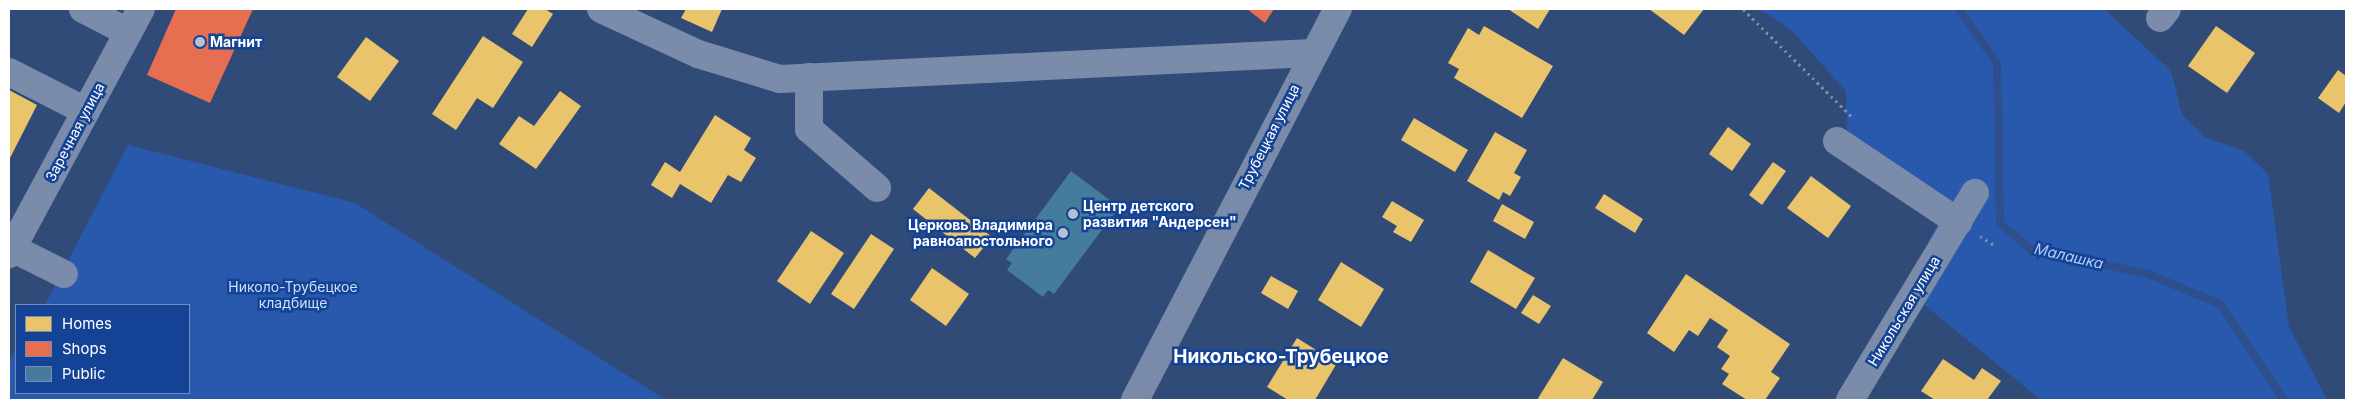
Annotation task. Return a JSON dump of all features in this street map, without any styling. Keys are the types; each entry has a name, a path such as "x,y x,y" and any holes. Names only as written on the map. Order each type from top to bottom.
{"main road":[{"name":"Трубецкая улица","path":"1135,400 1312,53 1338,9"}],"street":[{"path":"83,9 134,20"},
{"path":"601,9 698,54 780,79 1312,53"},
{"name":"Заречная улица","path":"10,251 134,20"},
{"path":"9,72 86,111"},
{"path":"809,77 809,130 877,188"},
{"path":"1841,144 1958,222"},
{"name":"Никольская улица","path":"1850,400 1975,193"},
{"path":"10,251 64,274"}],"path":[{"path":"1743,9 1862,126 1841,144"}],"green space":[{"path":"1752,9 2104,9 2171,71 2182,115 2205,137 2244,151 2268,174 2289,327 2327,400 2041,400 1905,289 1938,223 1855,159 1847,130 1846,91 1793,32 1768,14"},
{"name":"Николо-Трубецкое кладбище","path":"128,145 355,203 666,400 9,400 9,361 15,352 15,394 190,394 190,304 46,304"}],"building: Homes":[{"path":"528,9 545,9 553,14 532,47 512,34"},
{"path":"686,9 722,9 712,32 681,18"},
{"path":"1508,9 1550,9 1538,29"},
{"path":"1649,9 1704,9 1684,35"},
{"path":"1484,26 1553,66 1522,118 1454,78 1459,69 1448,63 1468,28 1479,35"},
{"path":"2216,26 2255,53 2227,93 2188,66"},
{"path":"483,36 523,62 493,108 477,98 456,130 432,114"},
{"path":"366,37 399,61 370,101 337,77"},
{"path":"2338,70 2346,76 2346,102 2339,113 2318,98"},
{"path":"9,90 37,105 9,160"},
{"path":"560,91 581,106 536,169 499,144 519,116 534,126"},
{"path":"715,115 751,138 744,150 756,158 741,182 728,175 711,203 680,184 672,198 651,185 665,162 680,172"},
{"path":"1414,118 1468,150 1455,172 1401,140"},
{"path":"1728,127 1751,144 1732,171 1709,154"},
{"path":"1495,132 1527,150 1514,173 1521,177 1510,196 1503,192 1499,200 1467,181"},
{"path":"1773,162 1786,171 1762,205 1749,195"},
{"path":"1811,176 1851,206 1828,238 1787,208"},
{"path":"929,188 992,237 975,258 913,209"},
{"path":"1604,194 1643,219 1635,233 1595,208"},
{"path":"1392,201 1424,220 1411,242 1393,232 1397,226 1382,217"},
{"path":"1502,204 1534,222 1525,239 1493,221"},
{"path":"811,231 844,253 810,304 777,281"},
{"path":"871,234 894,249 854,309 831,294"},
{"path":"1488,250 1535,278 1516,309 1470,282"},
{"path":"1341,262 1384,289 1361,327 1318,300"},
{"path":"932,268 969,294 946,326 910,300"},
{"path":"1686,274 1790,344 1771,372 1780,378 1765,400 1747,400 1722,384 1729,374 1721,369 1730,356 1717,347 1728,330 1710,318 1698,336 1689,330 1674,352 1647,333"},
{"path":"1271,276 1298,291 1288,309 1261,293"},
{"path":"1533,295 1551,306 1539,324 1521,313"},
{"path":"1297,338 1337,363 1315,400 1288,400 1267,387"},
{"path":"1563,358 1603,382 1592,400 1537,400"},
{"path":"1943,359 1974,380 1982,368 2001,381 1987,400 1935,400 1921,391"}],"building: Shops":[{"name":"Магнит","path":"176,9 253,9 210,103 147,75"},
{"path":"1247,9 1274,9 1265,23"}],"building: Public":[{"name":"Церковь Владимира равноапостольного","path":"1071,171 1119,207 1054,294 1048,290 1043,297 1007,270 1012,263 1006,259"}],"waterway":[{"name":"Малашка","path":"1959,9 1997,63 2000,223 2030,249 2148,274 2220,304 2284,400"}],"place":[{"name":"Магнит","path":"200,42"},
{"name":"Центр детского развития \"Андерсен\"","path":"1073,214"},
{"name":"Церковь Владимира равноапостольного","path":"1063,233"}],"district":[{"name":"Никольско-Трубецкое","path":"1281,357"}]}
